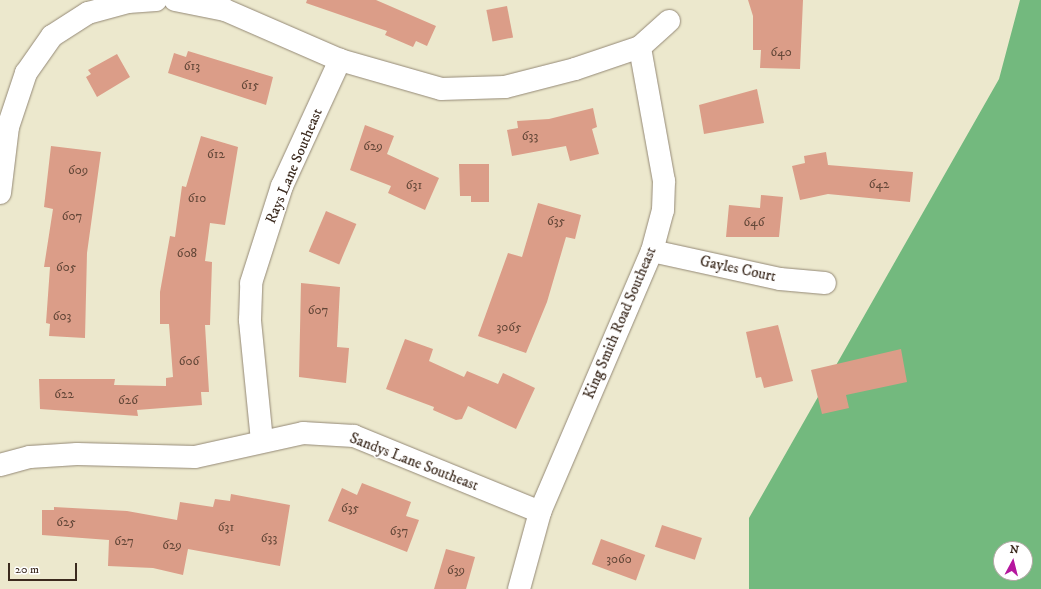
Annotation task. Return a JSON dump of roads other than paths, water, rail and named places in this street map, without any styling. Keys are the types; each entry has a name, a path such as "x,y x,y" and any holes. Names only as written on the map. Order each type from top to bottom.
{"street":[{"path":"0,193 10,120 26,73 52,36 88,13 128,2 156,0"},
{"path":"175,0 225,10 340,60 441,89 498,88 575,69 640,48 669,21"},
{"name":"King Smith Road Southeast","path":"519,589 540,512 652,251 663,210 664,182 640,48"},
{"name":"Rays Lane Southeast","path":"262,441 250,320 250,283 282,186 340,60"},
{"name":"Gayles Court","path":"652,251 780,279 825,283"},
{"name":"Sandys Lane Southeast","path":"0,465 30,457 77,454 195,457 235,451 262,441 304,433 354,436 540,512"}]}
